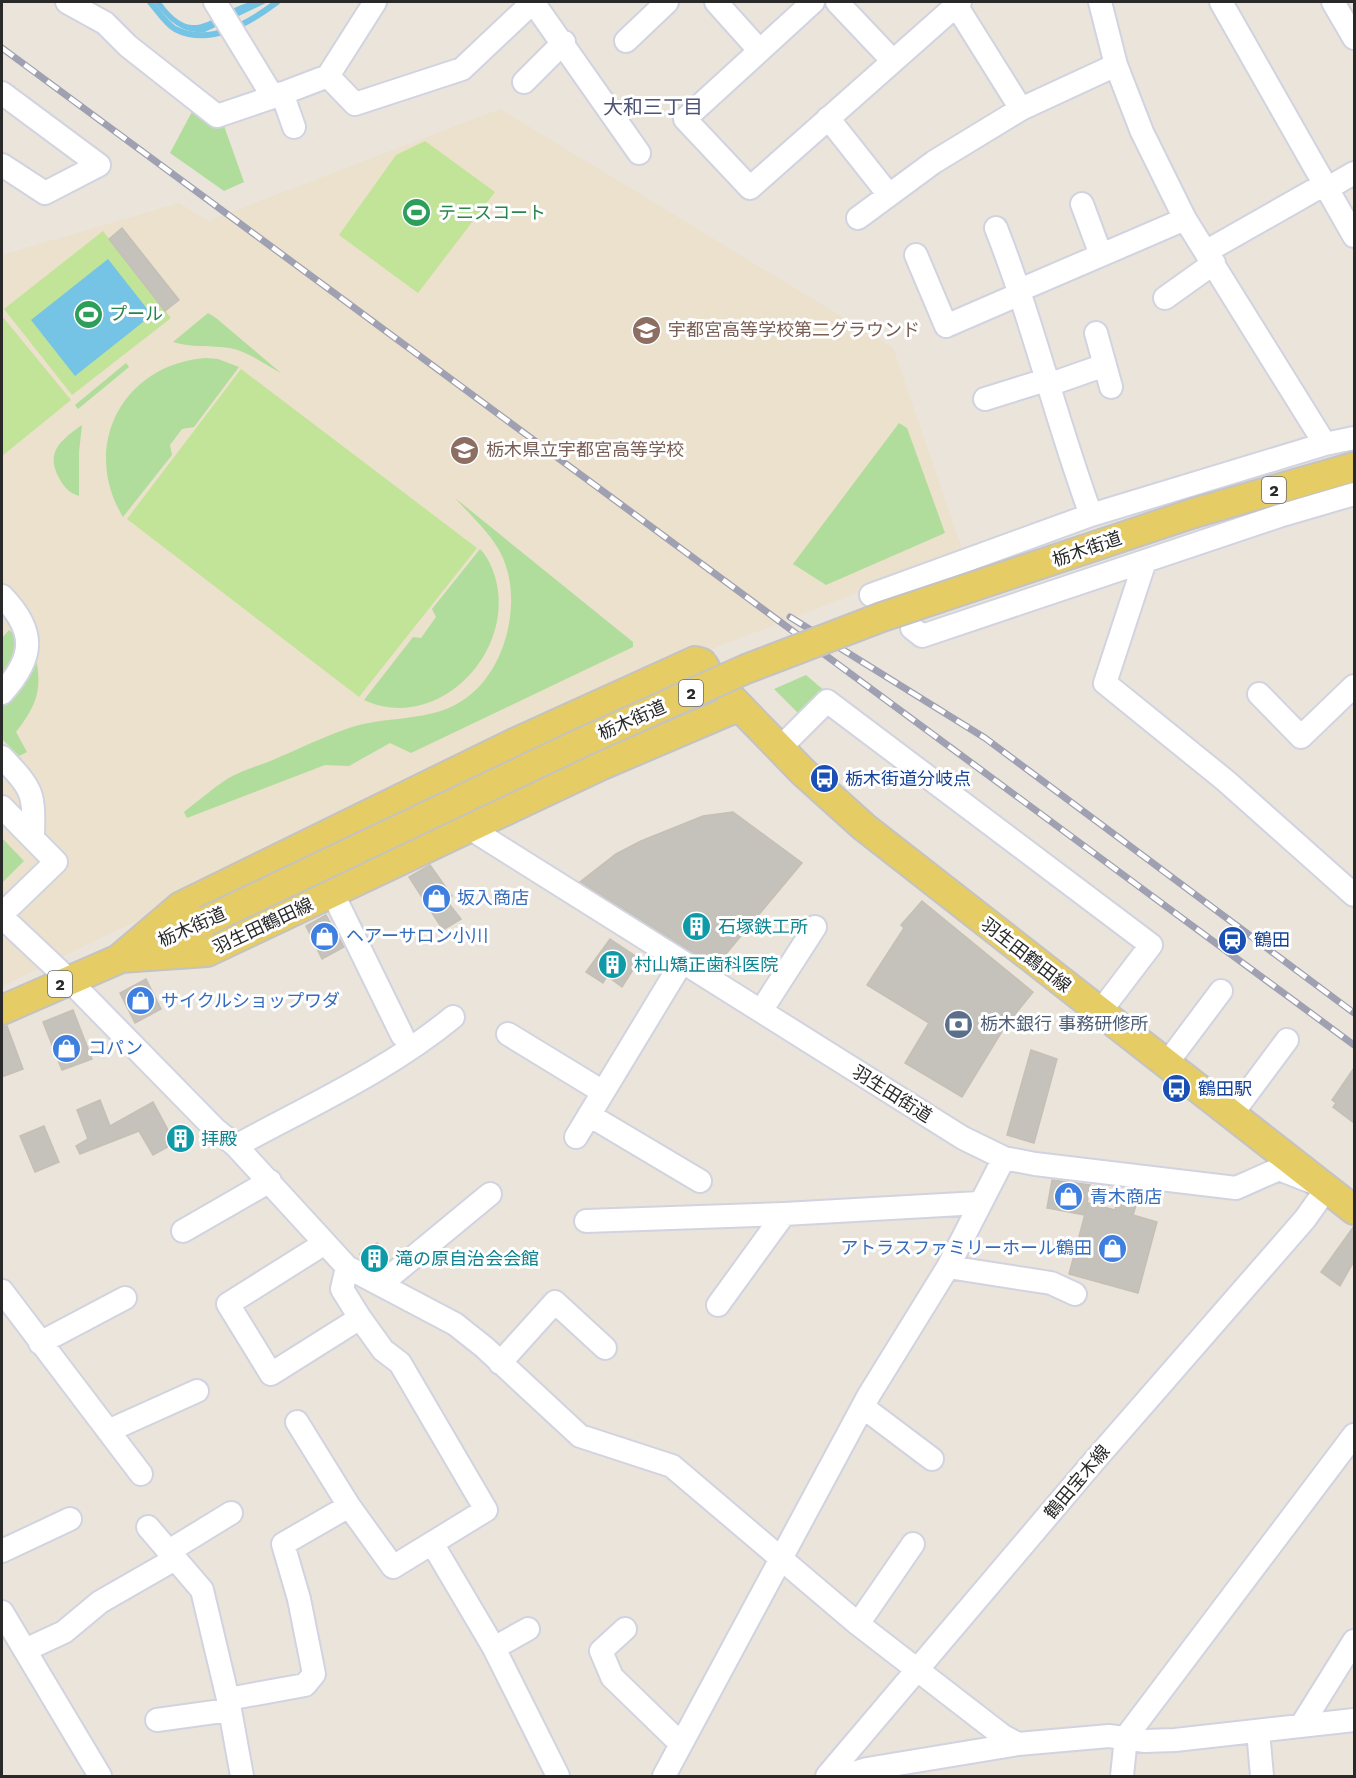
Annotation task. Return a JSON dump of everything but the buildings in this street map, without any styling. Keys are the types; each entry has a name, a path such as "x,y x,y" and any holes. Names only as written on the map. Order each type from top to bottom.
{"main road":[{"name":"栃木街道","path":"2,1010 206,921 583,742 746,669 882,617 1194,513 1354,468"},
{"path":"120,958 181,906 602,702 695,662 702,663 705,667"},
{"name":"羽生田鶴田線","path":"120,958 207,952 735,703 873,834 1327,1188"},
{"name":"羽生田街道","path":"1327,1188 1354,1210"}],"street":[{"path":"67,2 105,23 128,46 217,116 328,76 375,2"},
{"path":"215,2 277,95 294,126"},
{"path":"328,76 355,104 462,69 533,2 564,42 639,153"},
{"path":"626,41 667,2"},
{"path":"716,2 759,50"},
{"path":"813,2 685,119 750,188 958,3 1021,109"},
{"path":"837,2 892,61"},
{"path":"1100,2 1116,65 1142,132 1185,219 1211,257 1325,444"},
{"path":"1221,2 1354,236"},
{"path":"1333,2 1354,38"},
{"path":"524,82 564,42"},
{"path":"858,218 934,162 1021,109 1116,65"},
{"path":"2,93 99,165 45,193 2,165"},
{"path":"828,118 889,195"},
{"path":"1166,298 1211,257 1327,186 1354,173"},
{"path":"1082,204 1101,255"},
{"path":"916,255 946,326 1185,219"},
{"path":"996,228 1021,292 1065,443 1091,515"},
{"path":"1096,333 1111,387"},
{"path":"985,399 1105,365"},
{"path":"878,600 871,595 1091,515 1325,444 1354,438"},
{"path":"912,628 922,636 1354,494"},
{"path":"1145,561 1105,683 1226,781 1354,894"},
{"path":"2,596 19,616 28,634 26,655 18,675 2,693"},
{"path":"1259,694 1301,737 1354,686"},
{"path":"780,748 826,701 1151,945 1100,1011"},
{"path":"2,758 27,784 33,800 33,838"},
{"path":"2,807 56,862 2,915 69,980 215,1130 236,1146 347,1267 455,1324 580,1436 672,1466 858,1624 1003,1736 1018,1744"},
{"name":"羽生田街道","path":"471,829 963,1138 1004,1158 1236,1188 1280,1169 1327,1188"},
{"path":"333,894 402,1035"},
{"path":"760,1011 815,927"},
{"path":"576,1137 682,962"},
{"path":"1167,1063 1221,991"},
{"path":"236,1146 399,1056 428,1038 453,1017"},
{"path":"508,1034 603,1092"},
{"path":"1232,1114 1287,1040"},
{"path":"589,1115 700,1181"},
{"path":"664,1776 862,1407 948,1267 1004,1158"},
{"path":"183,1231 270,1181"},
{"name":"鶴田宝木線","path":"827,1776 1095,1460 1305,1219 1327,1188"},
{"path":"381,1284 490,1194"},
{"path":"586,1221 784,1214 979,1203"},
{"path":"718,1305 784,1214"},
{"path":"325,1243 228,1304 271,1374 360,1318"},
{"path":"297,1422 349,1506 393,1567 486,1510 400,1363 384,1350 360,1318 342,1288 347,1267"},
{"path":"948,1267 1051,1283 1075,1294"},
{"path":"2,1291 141,1474"},
{"path":"40,1343 125,1298"},
{"path":"500,1362 555,1302 605,1348"},
{"path":"108,1431 197,1392"},
{"path":"862,1407 932,1459"},
{"path":"1122,1776 1126,1737 1354,1434"},
{"path":"157,1720 305,1685 314,1674 299,1599 284,1544 349,1506"},
{"path":"14,1645 64,1632 100,1602 231,1513"},
{"path":"2,1551 70,1519"},
{"path":"148,1527 202,1590 242,1776"},
{"path":"432,1543 494,1648 558,1776"},
{"path":"858,1624 913,1544"},
{"path":"2,1612 14,1645 100,1776"},
{"path":"494,1648 528,1629"},
{"path":"625,1629 601,1651 612,1677 681,1744"},
{"path":"1301,1726 1354,1641"},
{"path":"845,1776 867,1769 1018,1744 1109,1736 1144,1741 1175,1740 1354,1720"},
{"path":"1258,1731 1262,1776"}],"shaded area":[{"name":"栃木県立宇都宮高等学校","path":"500,109 893,348 963,552 642,676 2,986 2,255 179,203 208,221"}],"green space":[{"path":"194,108 223,123 244,182 224,191 170,153"},
{"name":"テニスコート","path":"425,141 495,192 418,293 339,235 396,155"},
{"name":"プール","path":"103,231 171,318 72,395 4,309"},
{"path":"208,313 281,373 237,350 173,342"},
{"path":"2,316 71,400 2,456"},
{"path":"206,358 218,359 239,367 194,427 182,429 170,445 172,455 123,517 111,490 106,463 108,437 117,413 132,392 152,375 177,364"},
{"path":"126,363 129,367 78,409 75,405"},
{"path":"241,369 477,548 359,697 127,519"},
{"path":"899,423 907,428 945,533 826,585 793,564"},
{"path":"82,425 79,452 79,496 69,491 63,484 55,469 54,461 57,447"},
{"path":"455,498 633,642 633,647 411,753 390,743 349,766 325,765 187,818 184,812 227,779 349,728 362,724 416,717 455,705 472,694 486,679 497,661 510,620 509,577 503,558 494,542"},
{"path":"480,549 490,563 496,580 498,617 491,642 478,665 461,684 440,698 416,706 390,707 364,700 413,637 421,638 436,617 432,609"},
{"path":"9,630 21,640 2,683 2,638"},
{"path":"34,650 38,674 37,694 30,712 16,732 27,752 19,756 2,739 2,700"},
{"path":"806,675 826,692 801,716 774,689"},
{"path":"2,838 24,861 3,882 2,881"}],"water":[{"path":"154,2 161,2 173,16 184,23 194,25 214,19 250,2 268,2 205,32 196,32 188,31 175,24"},
{"path":"108,259 152,315 75,376 31,320"}],"waterway":[{"path":"150,2 175,29 188,34 202,35 215,34 242,25 277,2"}],"railway":[{"path":"2,48 1354,1045"},
{"path":"790,617 985,738 1354,1013"}],"place":[{"name":"テニスコート","path":"417,213"},
{"name":"プール","path":"88,314"},
{"name":"宇都宮高等学校第二グラウンド","path":"647,330"},
{"name":"栃木県立宇都宮高等学校","path":"465,450"},
{"name":"栃木街道分岐点","path":"824,779"},
{"name":"坂入商店","path":"436,898"},
{"name":"石塚鉄工所","path":"697,927"},
{"name":"ヘアーサロン小川","path":"325,936"},
{"name":"鶴田","path":"1233,940"},
{"name":"村山矯正歯科医院","path":"613,965"},
{"name":"サイクルショップワダ","path":"140,1001"},
{"name":"栃木銀行 事務研修所","path":"959,1024"},
{"name":"コパン","path":"67,1048"},
{"name":"鶴田駅","path":"1177,1089"},
{"name":"拝殿","path":"180,1139"},
{"name":"青木商店","path":"1069,1197"},
{"name":"アトラスファミリーホール鶴田","path":"1113,1248"},
{"name":"滝の原自治会会館","path":"374,1259"}],"district":[{"name":"大和三丁目","path":"653,107"}]}
